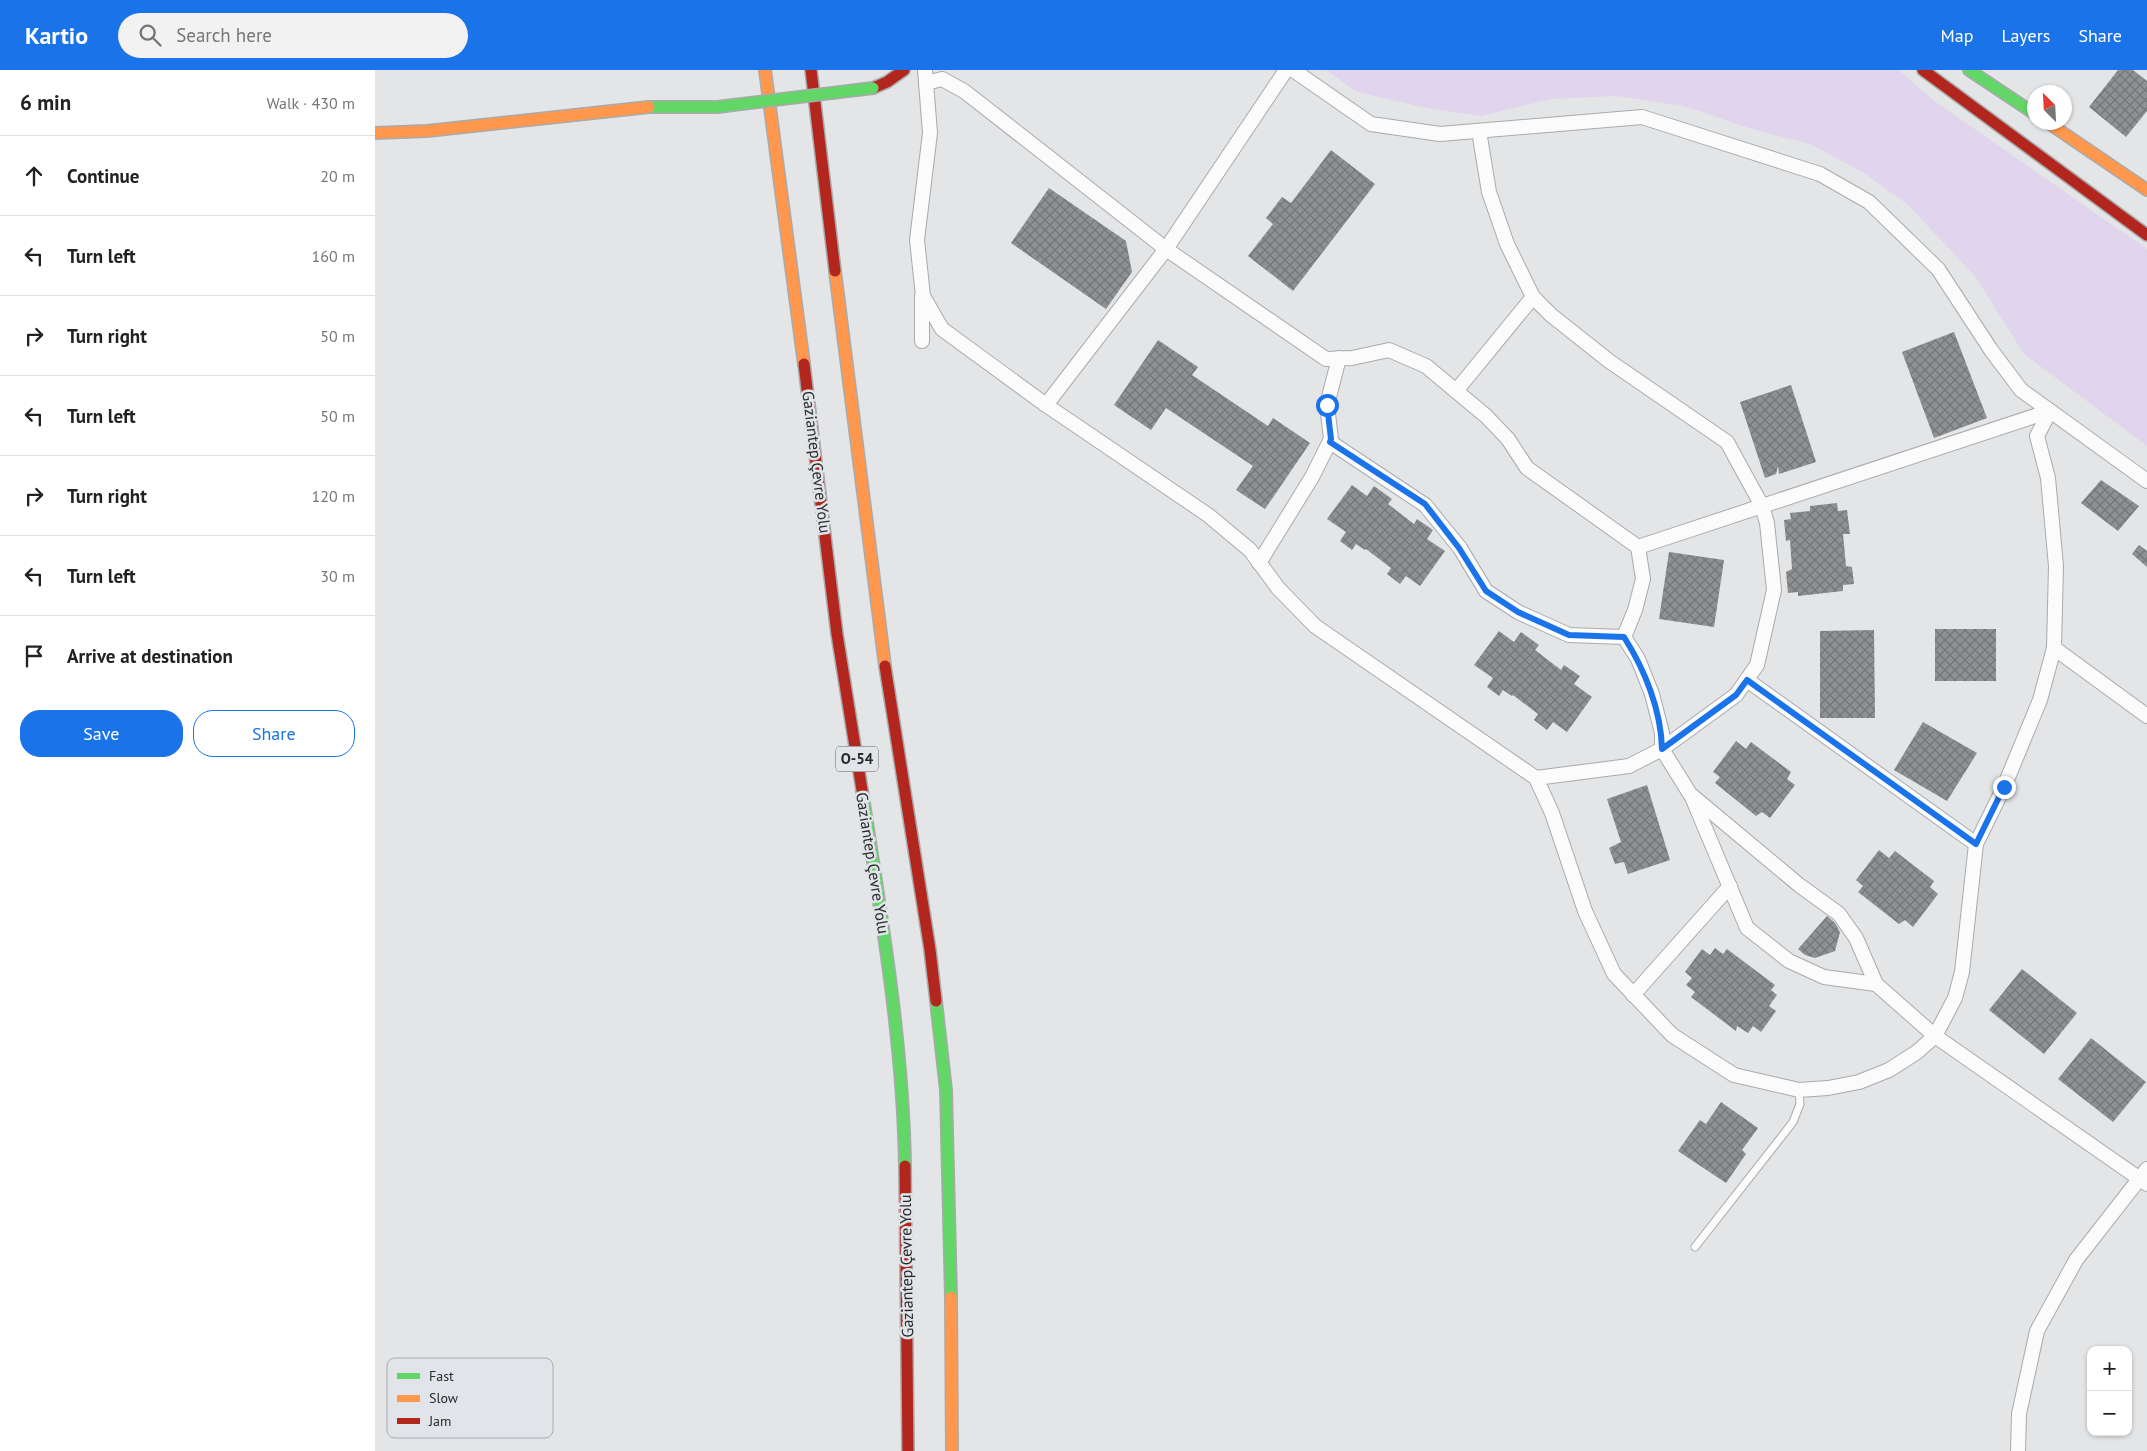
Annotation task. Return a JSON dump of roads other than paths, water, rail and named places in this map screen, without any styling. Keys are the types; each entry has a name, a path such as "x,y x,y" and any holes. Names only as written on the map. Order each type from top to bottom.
{"main road":[{"name":"Gaziantep Çevre Yolu","path":"765,70 820,483 837,634 889,964 904,1105 908,1451"},
{"name":"O-54","path":"811,70 879,630 930,950 947,1090 953,1358 952,1451"},
{"path":"375,133 427,131 648,107 717,108 873,88 887,82 904,70"},
{"path":"1923,70 2147,235"},
{"path":"1969,70 2027,109"},
{"path":"2059,130 2147,190"}],"street":[{"path":"1046,405 1167,249 1286,70"},
{"path":"1293,70 1371,124 1440,134 1643,117 1820,174 1869,202 1938,269 1991,350 2021,390 2147,481"},
{"path":"922,341 923,296 917,240 930,133 925,77 941,79 965,91 1167,249 1327,358 1353,358 1389,350 1426,366 1486,416 1508,439 1527,468 1637,547 1643,579 1635,610 1624,637"},
{"path":"1479,130 1489,192 1507,244 1533,297 1551,316 1609,361 1727,442 1762,506 1767,523 1774,590 1757,665 1736,695 1662,749 1629,766 1536,778"},
{"path":"923,296 942,329 1046,405 1208,515 1250,550 1278,588 1315,626 1536,778 1552,813 1585,910 1614,974 1672,1035 1734,1075 1799,1090 1828,1088 1859,1082 1889,1070 1917,1052 1935,1036 1955,998 1963,972 1976,844 2004,787 2041,700 2054,648 2056,566 2048,478 2037,436 2051,411"},
{"path":"1456,391 1533,297"},
{"path":"1259,563 1312,477 1330,442 1327,405 1339,358"},
{"path":"1637,547 2051,411"},
{"path":"1330,442 1425,504 1459,548 1486,591 1518,612 1569,635 1624,637"},
{"path":"1624,637 1638,659 1651,694 1662,733 1662,749 1690,794 1747,928 1789,961 1824,977 1876,984"},
{"path":"2054,648 2147,716"},
{"path":"1747,680 1976,844"},
{"path":"1690,794 1799,885 1839,914 1857,938 1876,984 1935,1036 2145,1177 2076,1260 2037,1331 2019,1414 2018,1451"},
{"path":"1633,995 1730,886"}],"lane":[{"path":"1695,1247 1793,1122 1800,1104 1799,1090"}]}
